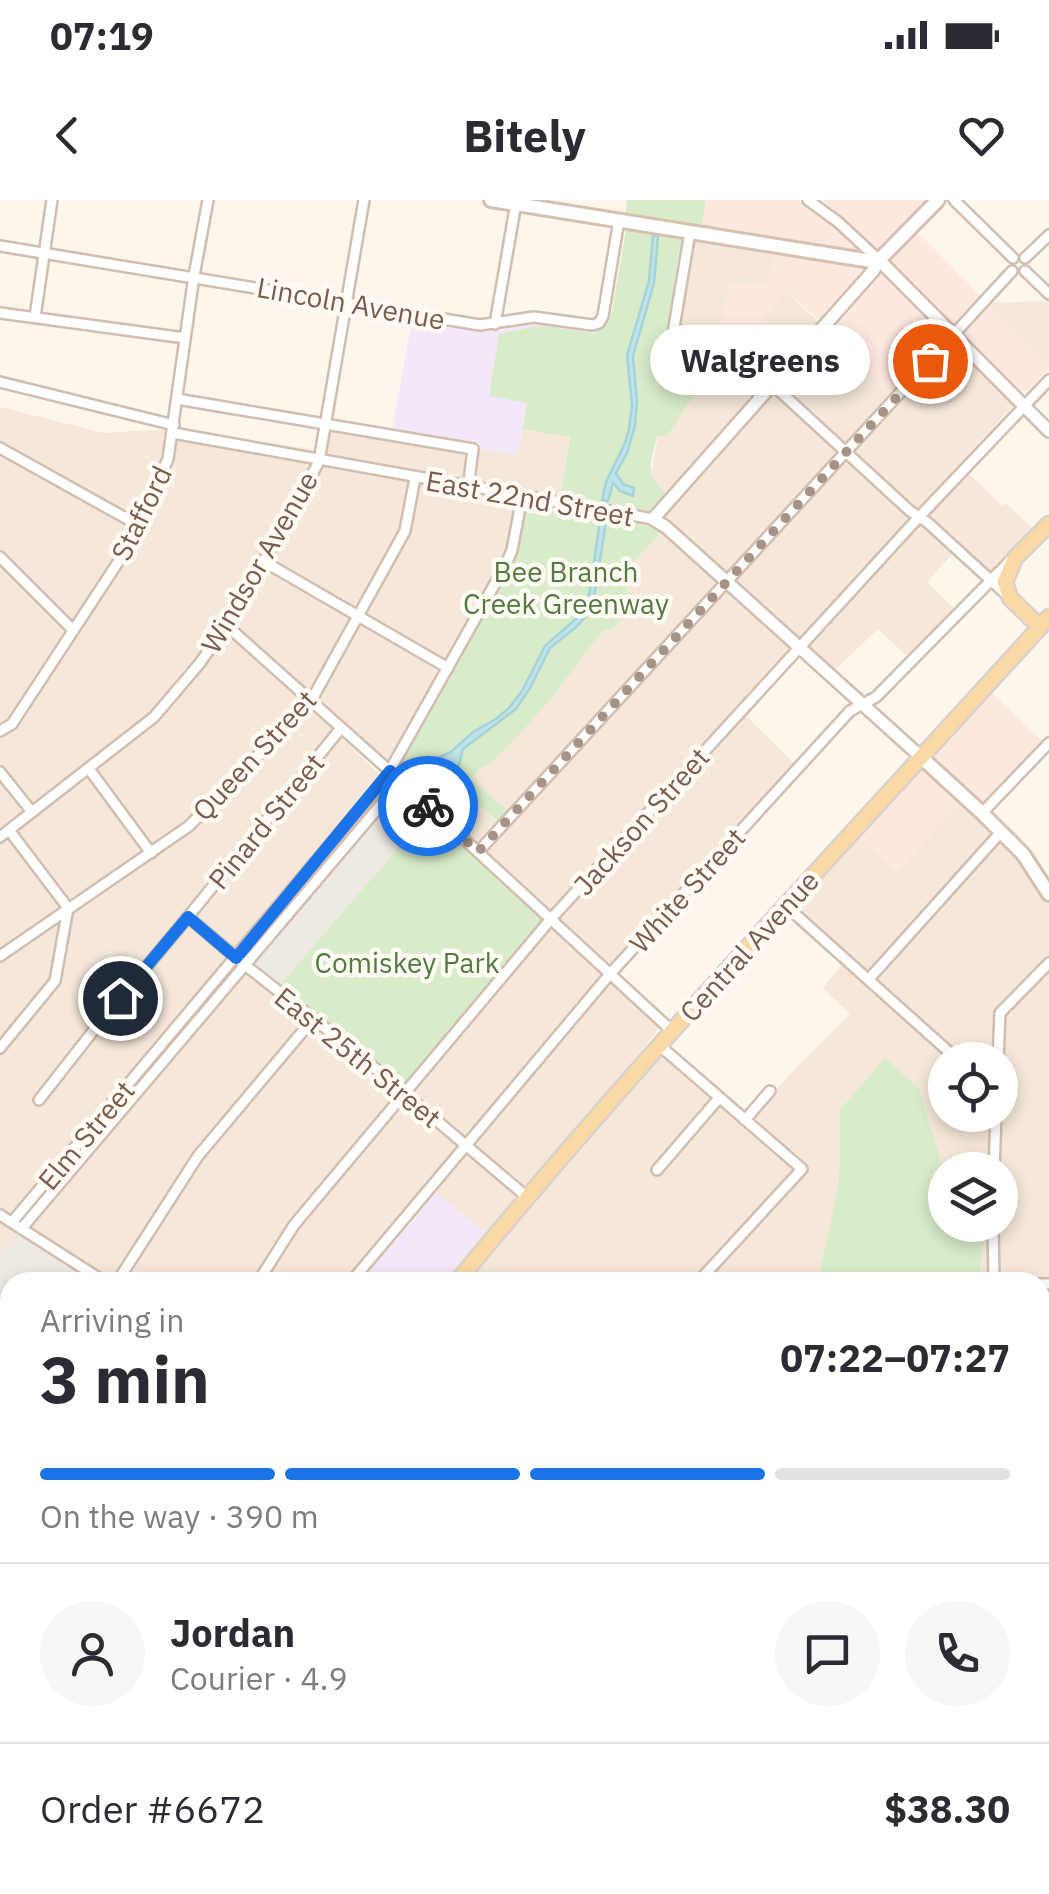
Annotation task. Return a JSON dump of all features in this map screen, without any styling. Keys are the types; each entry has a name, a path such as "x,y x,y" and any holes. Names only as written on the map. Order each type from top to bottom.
{"main road":[{"path":"491,200 879,260 938,200"},
{"name":"White Street","path":"1014,558 1049,524"},
{"path":"1014,558 1005,582 1010,598 1044,622"},
{"name":"Central Avenue","path":"465,1272 659,1045 1044,622"},
{"path":"921,757 1023,854 1049,894"}],"street":[{"path":"35,317 52,200"},
{"name":"Stafford","path":"0,731 12,724 126,550 168,460 208,200"},
{"name":"Windsor Avenue","path":"4,833 154,716 200,663 226,625 295,508 319,461 364,200"},
{"path":"808,200 846,228 1049,431"},
{"path":"954,200 1012,258"},
{"path":"495,324 516,202"},
{"name":"Lincoln Avenue","path":"0,246 480,324 534,317 592,325 603,316 619,220"},
{"path":"690,232 674,340 738,352 1010,598"},
{"path":"1025,258 1049,236"},
{"path":"1012,258 1025,258"},
{"path":"1012,258 1012,271"},
{"path":"1012,271 1025,271 1025,258"},
{"path":"652,520 879,260"},
{"path":"478,852 1012,271"},
{"path":"1025,271 1049,294"},
{"path":"0,313 185,338"},
{"name":"Jackson Street","path":"264,1272 294,1225 550,920 1049,380"},
{"name":"East 22nd Street","path":"0,382 173,430 319,461 652,520 666,527 921,757"},
{"path":"178,399 474,449 468,488"},
{"path":"0,448 138,525"},
{"name":"Queen Street","path":"0,956 190,826 311,701 405,531 414,478"},
{"name":"Elm Street","path":"240,961 390,771 511,554 522,497"},
{"path":"0,556 72,630"},
{"name":"White Street","path":"359,1272 610,974 850,711 876,697 1014,558"},
{"path":"263,561 448,668"},
{"path":"226,625 401,780 672,1031"},
{"name":"Pinard Street","path":"39,1100 341,728"},
{"path":"982,812 1049,743"},
{"path":"88,769 151,853"},
{"path":"0,772 32,812"},
{"name":"Elm Street","path":"17,1225 240,961 401,780"},
{"path":"869,978 1002,832"},
{"path":"0,1048 55,981 68,908 4,833"},
{"path":"786,906 938,1042"},
{"name":"East 25th Street","path":"188,917 528,1196"},
{"path":"998,1042 1000,1013 1049,963"},
{"path":"123,1272 198,1156 313,1020"},
{"path":"659,1045 802,1169 707,1272"},
{"path":"745,1120 770,1091"},
{"path":"657,1170 720,1098"},
{"path":"0,1214 90,1272"},
{"path":"993,1242 994,1272"}],"shaded area":[{"path":"706,200 798,200 835,225 863,253 715,230 718,227 702,223"},
{"path":"822,200 928,200 878,249"},
{"path":"916,231 1049,365 1027,391 1019,391 955,328 891,394 828,328"},
{"path":"697,242 777,253 765,286 729,282 717,353 734,356 785,291 868,367 866,371 898,401 955,344 1012,402 1012,407 959,464 1002,506 1006,503 1034,530 990,579 957,549 927,582 958,613 909,658 878,629 832,673 803,648 744,714 796,765 610,981 660,1027 555,1158 664,1040 752,1116 850,1014 823,988 848,956 787,899 850,829 962,800 1025,867 1049,905 1049,1272 980,1272 983,1242 1018,1242 1018,1152 938,1152 932,1132 1018,1132 1018,1042 928,1042 928,1118 919,1089 840,1110 839,1181 820,1272 450,1272 484,1232 436,1193 369,1272 85,1272 19,1229 0,1256 0,407 104,433 168,429 326,451 334,430 465,452 479,448 517,455 523,429 570,437 561,496 518,489 505,558 452,650 453,660 445,674 390,759 382,758 320,701 312,709 381,776 236,950 323,1021 550,920 457,828 479,805 497,822 507,812 471,779 554,695 602,631 615,627 631,564 661,532 654,527 618,521 621,507 651,511 667,493 651,476 658,435 702,382 670,381 693,245"},
{"path":"777,253 868,267 821,321 785,291 739,350 718,346 729,282 764,286"},
{"path":"1049,301 1049,365 987,303"},
{"path":"412,320 495,331 541,322 598,330 582,439 523,429 517,455 392,430"},
{"path":"983,684 1049,748 982,820 962,801 897,872 850,829"},
{"path":"401,787 429,812 279,986 252,962"},
{"path":"436,1193 484,1232 450,1272 369,1272"},
{"path":"18,1229 85,1272 0,1272 0,1256"}],"green space":[{"name":"Bee Branch Creek Greenway","path":"627,200 706,200 702,223 718,227 702,226 715,230 674,223 672,235 684,240 667,334 676,350 671,381 703,381 667,436 657,436 652,474 668,495 651,511 620,508 619,521 654,527 661,532 631,564 625,588 637,599 615,627 602,631 525,728 471,779 508,811 498,822 479,805 457,828 400,774 398,767 450,668 464,651 512,567 527,506 587,516 590,502 561,496 570,437 523,429 527,403 489,396 499,334 540,325 597,334 595,331 611,316 629,228 625,216"},
{"name":"Comiskey Park","path":"429,812 547,925 404,1093 279,986"},
{"path":"885,1058 919,1089 928,1132 932,1132 938,1152 928,1152 928,1242 983,1242 980,1272 820,1272 839,1181 840,1110"}],"water":[{"path":"653,235 658,236 654,283 633,356 635,426 616,473 623,484 634,488 633,496 613,483 608,501 602,500 629,429 632,405 627,355 649,281"},
{"path":"600,521 606,522 588,614 550,648 516,709 463,749 457,772 452,774 441,767 439,771 437,758 451,752 509,708 545,646 579,616 589,596"}],"way so far":[{"path":"428,806 478,852 930,361"}],"place":[{"name":"Walgreens","path":"930,361"}],"route":[{"path":"120,998 188,917 236,958 390,771 428,806"}]}
